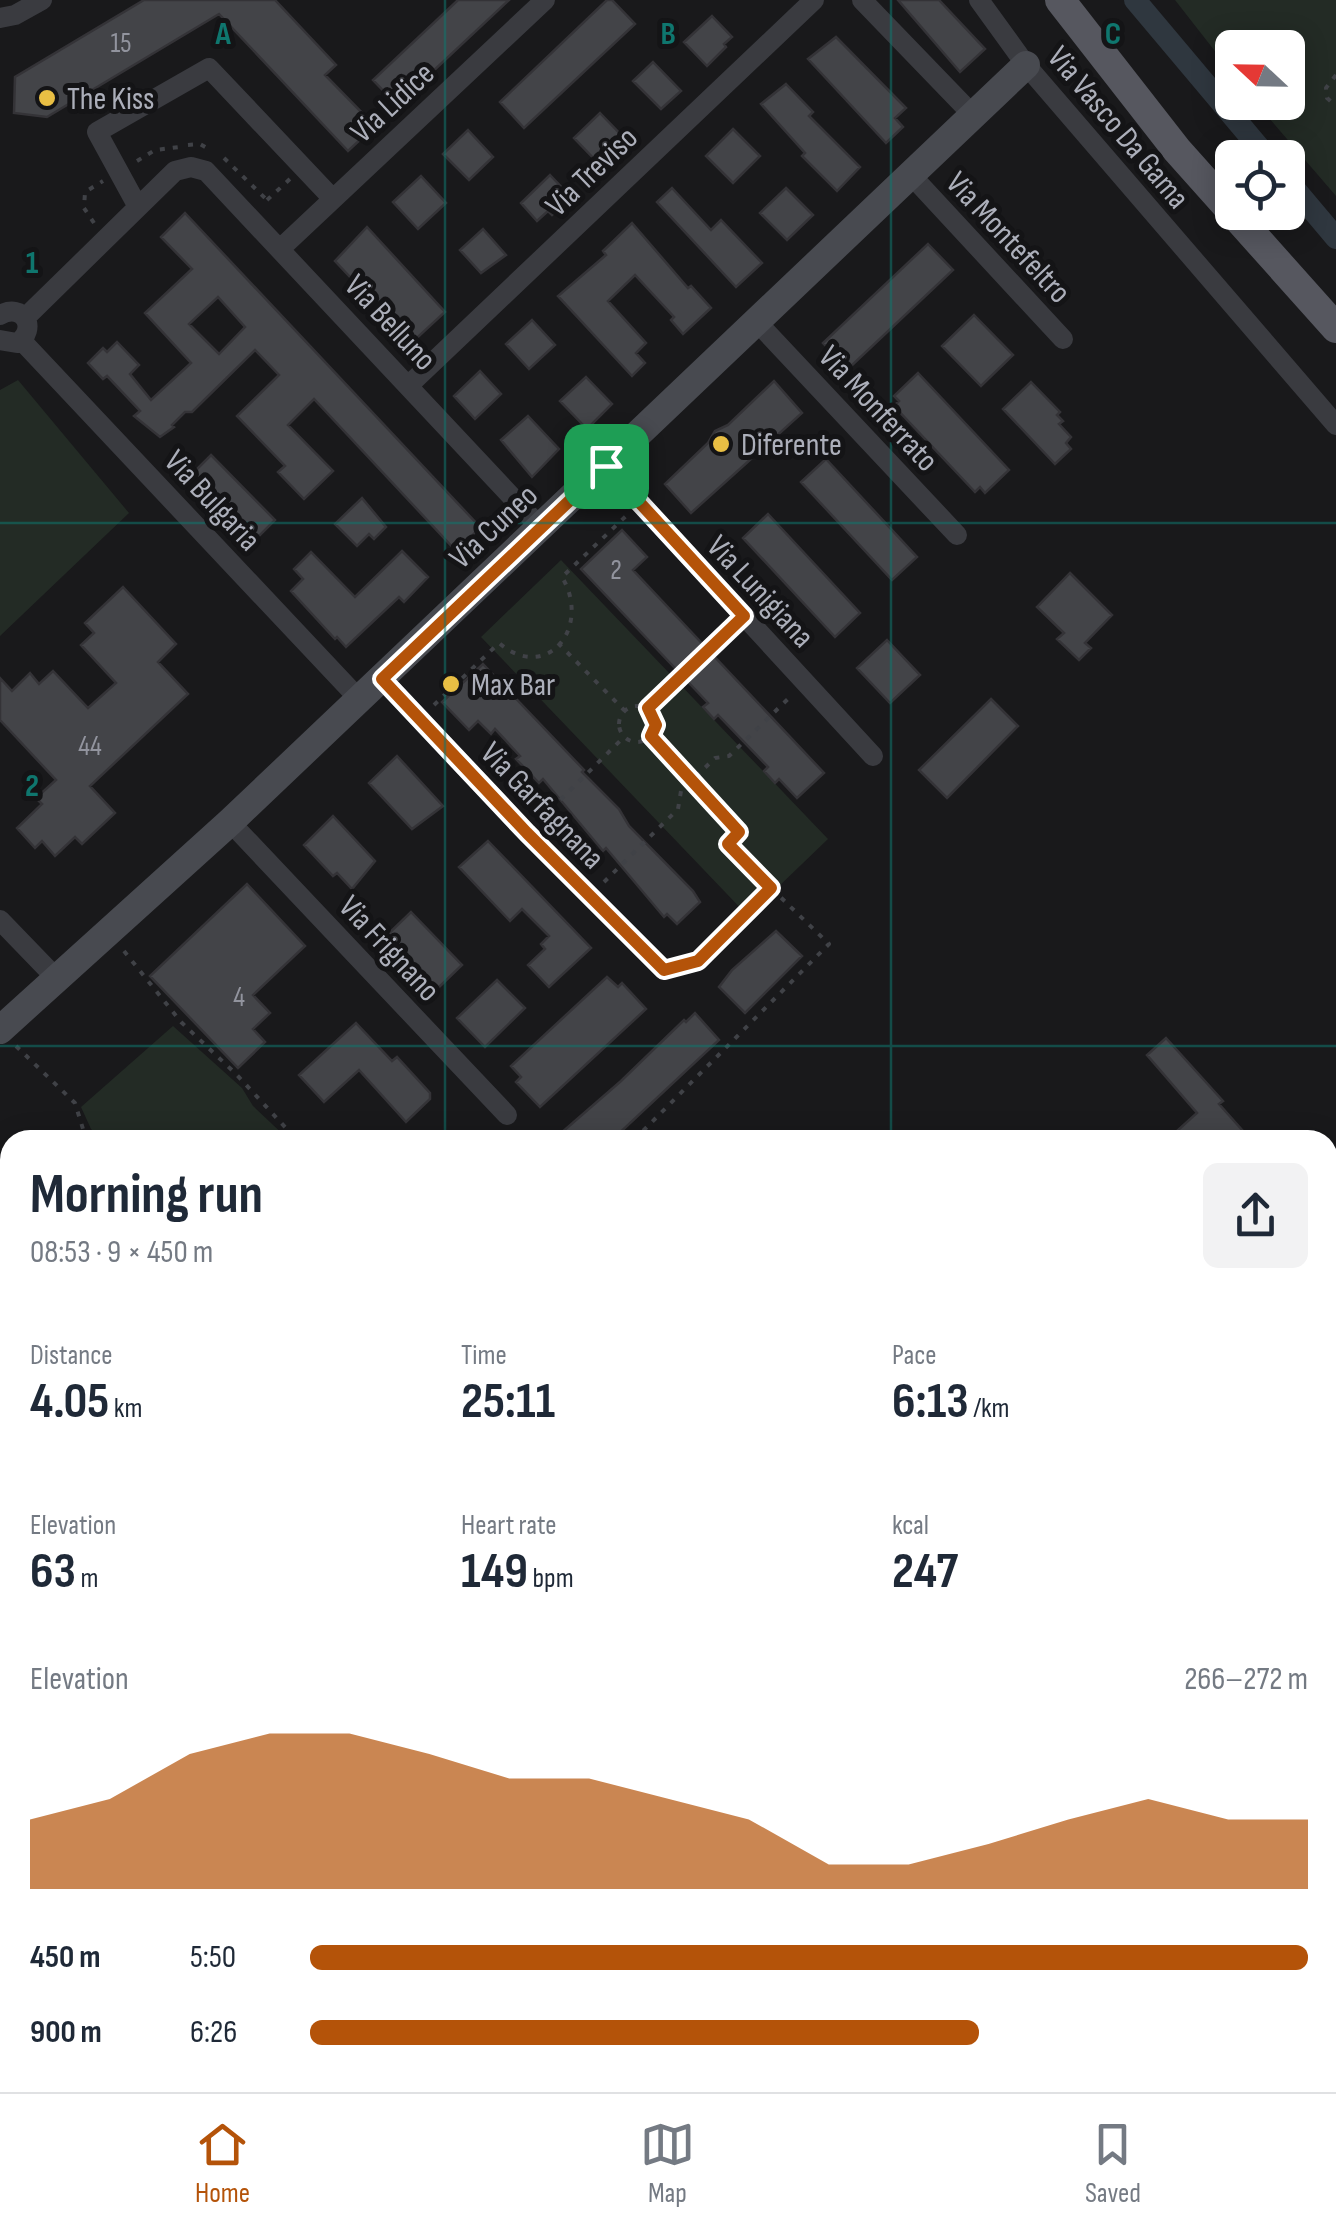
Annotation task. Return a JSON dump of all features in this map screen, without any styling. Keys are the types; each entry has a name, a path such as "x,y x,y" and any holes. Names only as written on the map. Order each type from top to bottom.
{"main road":[{"path":"1060,0 1177,150 1336,328"}],"street":[{"path":"0,18 42,0"},
{"name":"Via Lidice","path":"280,249 545,0"},
{"name":"Via Treviso","path":"409,385 814,0"},
{"path":"862,0 972,114"},
{"name":"Via Vasco Da Gama","path":"978,0 1026,65 1336,426"},
{"name":"Via Cuneo","path":"2,1033 56,978 360,700 1026,65"},
{"path":"26,317 138,207 97,132 209,68 332,199"},
{"name":"Via Belluno","path":"138,207 175,172 191,167 206,171 541,528"},
{"name":"Via Montefeltro","path":"911,175 1064,339"},
{"path":"0,314 11,310 26,317 29,327 6,340"},
{"name":"Via Monferrato","path":"757,322 957,535"},
{"name":"Via Bulgaria","path":"6,340 360,700"},
{"name":"Via Lunigiana","path":"606,466 872,756"},
{"name":"Via Garfagnana","path":"382,679 527,833 664,970"},
{"name":"Via Frignano","path":"230,822 507,1115"},
{"path":"0,920 56,978"}],"path":[{"path":"1336,76 1326,88 1327,98 1336,106"},
{"path":"249,216 302,167"},
{"path":"420,719 499,644 525,658 539,656 558,643 568,632 574,612 570,591 562,578 639,503"},
{"path":"648,708 744,616"},
{"path":"558,643 624,710"},
{"path":"590,896 678,809 681,791 714,758 728,756 805,682"},
{"path":"636,705 648,708 656,725 651,736 635,742 624,737 618,727 624,710 636,705"},
{"path":"644,1130 829,944 728,844 739,832 651,736"},
{"path":"527,833 624,737"},
{"path":"664,970 698,961 771,888"},
{"path":"108,932 181,1022 288,1130"},
{"path":"2,1033 75,1102 86,1130"}],"shaded area":[{"path":"1175,0 1336,0 1336,196 1305,160 1305,140 1288,140 1271,120 1305,120 1305,30 1215,30 1215,51"},
{"path":"18,380 129,513 0,636 0,390"},
{"path":"561,560 828,839 748,916 481,637"},
{"path":"173,1026 242,1088 253,1106 278,1130 92,1130 81,1107"}],"building":[{"path":"144,0 275,0 336,65 325,75 375,126 348,151 219,14 47,117 14,113 15,77"},
{"path":"458,0 509,0 397,105 373,80"},
{"path":"607,0 612,0 635,24 524,128 500,102"},
{"path":"898,0 939,0 985,49 960,72"},
{"path":"712,16 732,37 707,66 684,42"},
{"path":"836,37 906,108 895,118 903,127 886,143 808,59"},
{"path":"653,62 681,91 661,109 633,81"},
{"path":"786,84 813,112 809,116 860,167 837,191 802,156 805,153 761,104"},
{"path":"600,113 627,141 601,166 574,138"},
{"path":"733,129 760,156 733,183 706,156"},
{"path":"468,130 493,157 469,180 443,154"},
{"path":"550,175 571,197 552,215 548,211 537,221 521,203"},
{"path":"421,176 446,203 418,229 393,202"},
{"path":"672,188 711,230 721,220 762,263 736,287 657,202"},
{"path":"786,188 813,215 787,240 760,213"},
{"path":"185,213 480,527 457,552 314,399 288,425 333,471 304,499 278,472 285,466 237,416 279,375 255,350 192,412 185,412 160,437 134,416 140,411 107,376 103,379 88,363 103,348 107,352 117,342 139,365 130,374 151,400 191,363 145,313 192,269 161,237","holes":["218,297 245,327 219,354 189,324"]},
{"path":"632,223 688,288 691,286 711,308 683,334 671,320 674,317 635,275 608,301 646,343 636,353 645,363 632,376 558,296 606,255 603,251"},
{"path":"367,227 445,312 406,348 375,313 380,309 335,261"},
{"path":"483,229 506,255 481,273 460,250"},
{"path":"928,244 953,270 848,369 823,343"},
{"path":"974,315 1013,355 981,386 942,346"},
{"path":"532,320 555,345 529,369 506,344"},
{"path":"480,371 501,394 475,419 454,396"},
{"path":"918,373 1009,470 985,493 980,487 975,492 894,406 899,401 894,396"},
{"path":"586,377 612,404 587,429 560,401"},
{"path":"774,381 802,413 691,513 665,484 708,443 715,431 728,425"},
{"path":"1031,382 1060,412 1057,415 1063,421 1059,424 1071,437 1066,443 1071,449 1055,464 1003,409"},
{"path":"528,416 559,449 532,477 501,440"},
{"path":"211,455 275,520 249,546 186,480"},
{"path":"826,459 917,557 892,580 801,482"},
{"path":"362,498 386,527 374,539 369,534 357,546 335,524"},
{"path":"768,514 860,613 835,637 743,538"},
{"path":"622,530 647,557 633,570 824,773 797,798 779,779 775,783 764,771 768,767 718,715 714,719 703,707 708,703 581,569"},
{"path":"402,551 428,577 404,602 399,597 346,647 291,591 303,579 294,569 311,552 355,597"},
{"path":"1070,573 1112,615 1085,643 1091,648 1079,660 1057,639 1064,633 1037,607"},
{"path":"123,587 176,644 158,662 188,694 90,786 115,813 82,844 75,837 55,856 42,841 35,848 17,828 42,804 36,798 56,780 0,720 0,678 12,691 30,673 39,684 53,671 88,708 116,683 81,645 94,633 85,623"},
{"path":"887,640 920,675 890,703 857,668"},
{"path":"483,664 693,891 700,902 677,924 667,914 664,917 606,848 603,851 543,779 539,783 516,759 520,756 495,729 491,734 478,721 469,730 442,702"},
{"path":"991,699 1018,726 947,798 919,770"},
{"path":"397,756 443,806 412,829 369,783"},
{"path":"333,816 375,861 352,889 337,873 333,876 304,845"},
{"path":"488,841 591,948 549,987 528,965 545,949 541,944 549,936 522,909 510,921 459,867"},
{"path":"247,884 305,946 253,995 270,1013 253,1029 265,1042 238,1068 150,976"},
{"path":"411,912 462,965 434,992 383,939"},
{"path":"776,931 802,956 745,1013 719,987 732,970"},
{"path":"607,977 618,987 622,983 646,1009 540,1107 516,1082 521,1077 511,1066"},
{"path":"497,980 525,1008 485,1047 457,1018"},
{"path":"695,1013 719,1040 623,1130 565,1130 684,1020"},
{"path":"356,1023 392,1061 397,1057 430,1093 430,1099 406,1122 359,1070 324,1102 299,1075"},
{"path":"1166,1038 1223,1101 1219,1104 1242,1130 1178,1130 1197,1113 1147,1055"}],"waterway":[{"path":"1135,0 1253,140"},
{"path":"1305,201 1336,238"}],"place":[{"name":"The Kiss","path":"47,98"},
{"name":"Diferente","path":"721,444"},
{"name":"Max Bar","path":"451,684"}],"route":[{"path":"606,466 744,616 648,708 656,725 651,736 739,832 728,844 771,888 698,961 664,970 527,833 382,679 606,466"}]}
